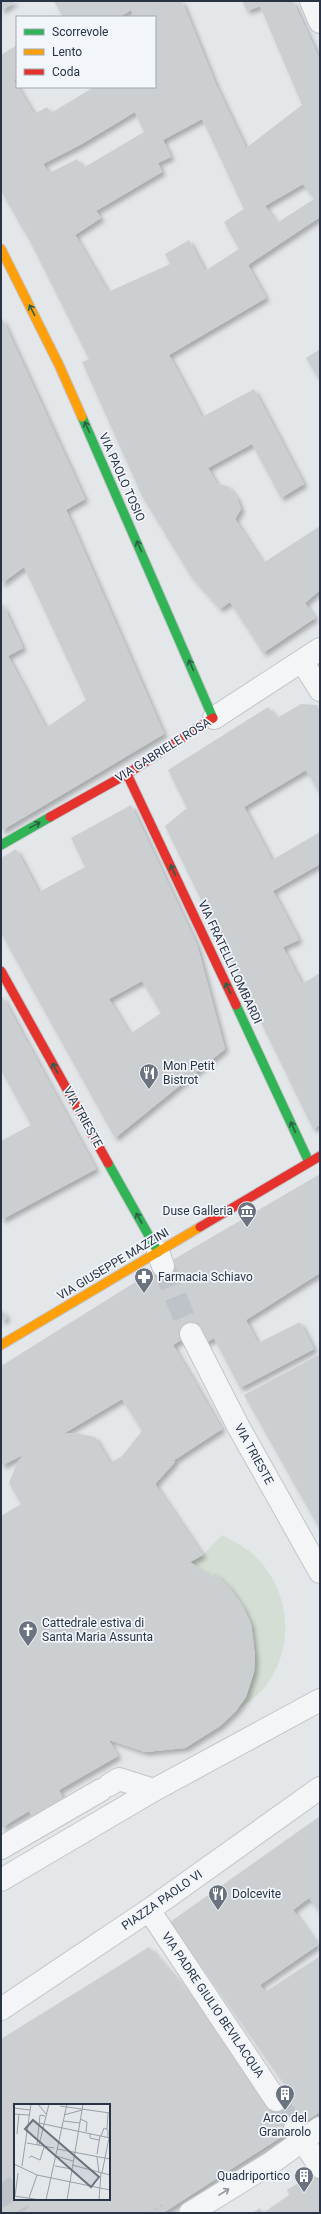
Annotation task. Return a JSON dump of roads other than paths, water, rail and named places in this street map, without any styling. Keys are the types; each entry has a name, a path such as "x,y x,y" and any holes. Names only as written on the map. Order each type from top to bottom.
{"street":[{"path":"311,1 320,22"},
{"name":"VIA PAOLO TOSIO","path":"1,249 60,365 214,718"},
{"path":"311,655 320,690"},
{"name":"VIA GABRIELE ROSA","path":"1,844 127,774 311,655"},
{"name":"VIA FRATELLI LOMBARDI","path":"127,774 310,1162"},
{"name":"VIA TRIESTE","path":"1,971 160,1259"},
{"name":"VIA GIUSEPPE MAZZINI","path":"1,1344 160,1259 320,1156"},
{"name":"VIA TRIESTE","path":"191,1334 238,1426 317,1561"},
{"path":"6,1856 154,1790 320,1700"},
{"path":"6,1856 105,1787 119,1779 154,1790"},
{"name":"PIAZZA PAOLO VI","path":"1,2009 149,1910 320,1788"},
{"name":"VIA PADRE GIULIO BEVILACQUA","path":"149,1910 276,2100"},
{"path":"190,2213 271,2163 306,2132 320,2167"}],"tunnel":[{"path":"163,1266 191,1334"},
{"path":"276,2100 295,2129"},
{"path":"1,2183 20,2213"}],"place":[{"name":"Mon Petit Bistrot","path":"149,1090"},
{"name":"Duse Galleria","path":"247,1228"},
{"name":"Farmacia Schiavo","path":"144,1294"},
{"name":"Cattedrale estiva di Santa Maria Assunta","path":"28,1647"},
{"name":"Dolcevite","path":"218,1911"},
{"name":"Arco del Granarolo","path":"285,2111"},
{"name":"Quadriportico","path":"304,2193"}]}
